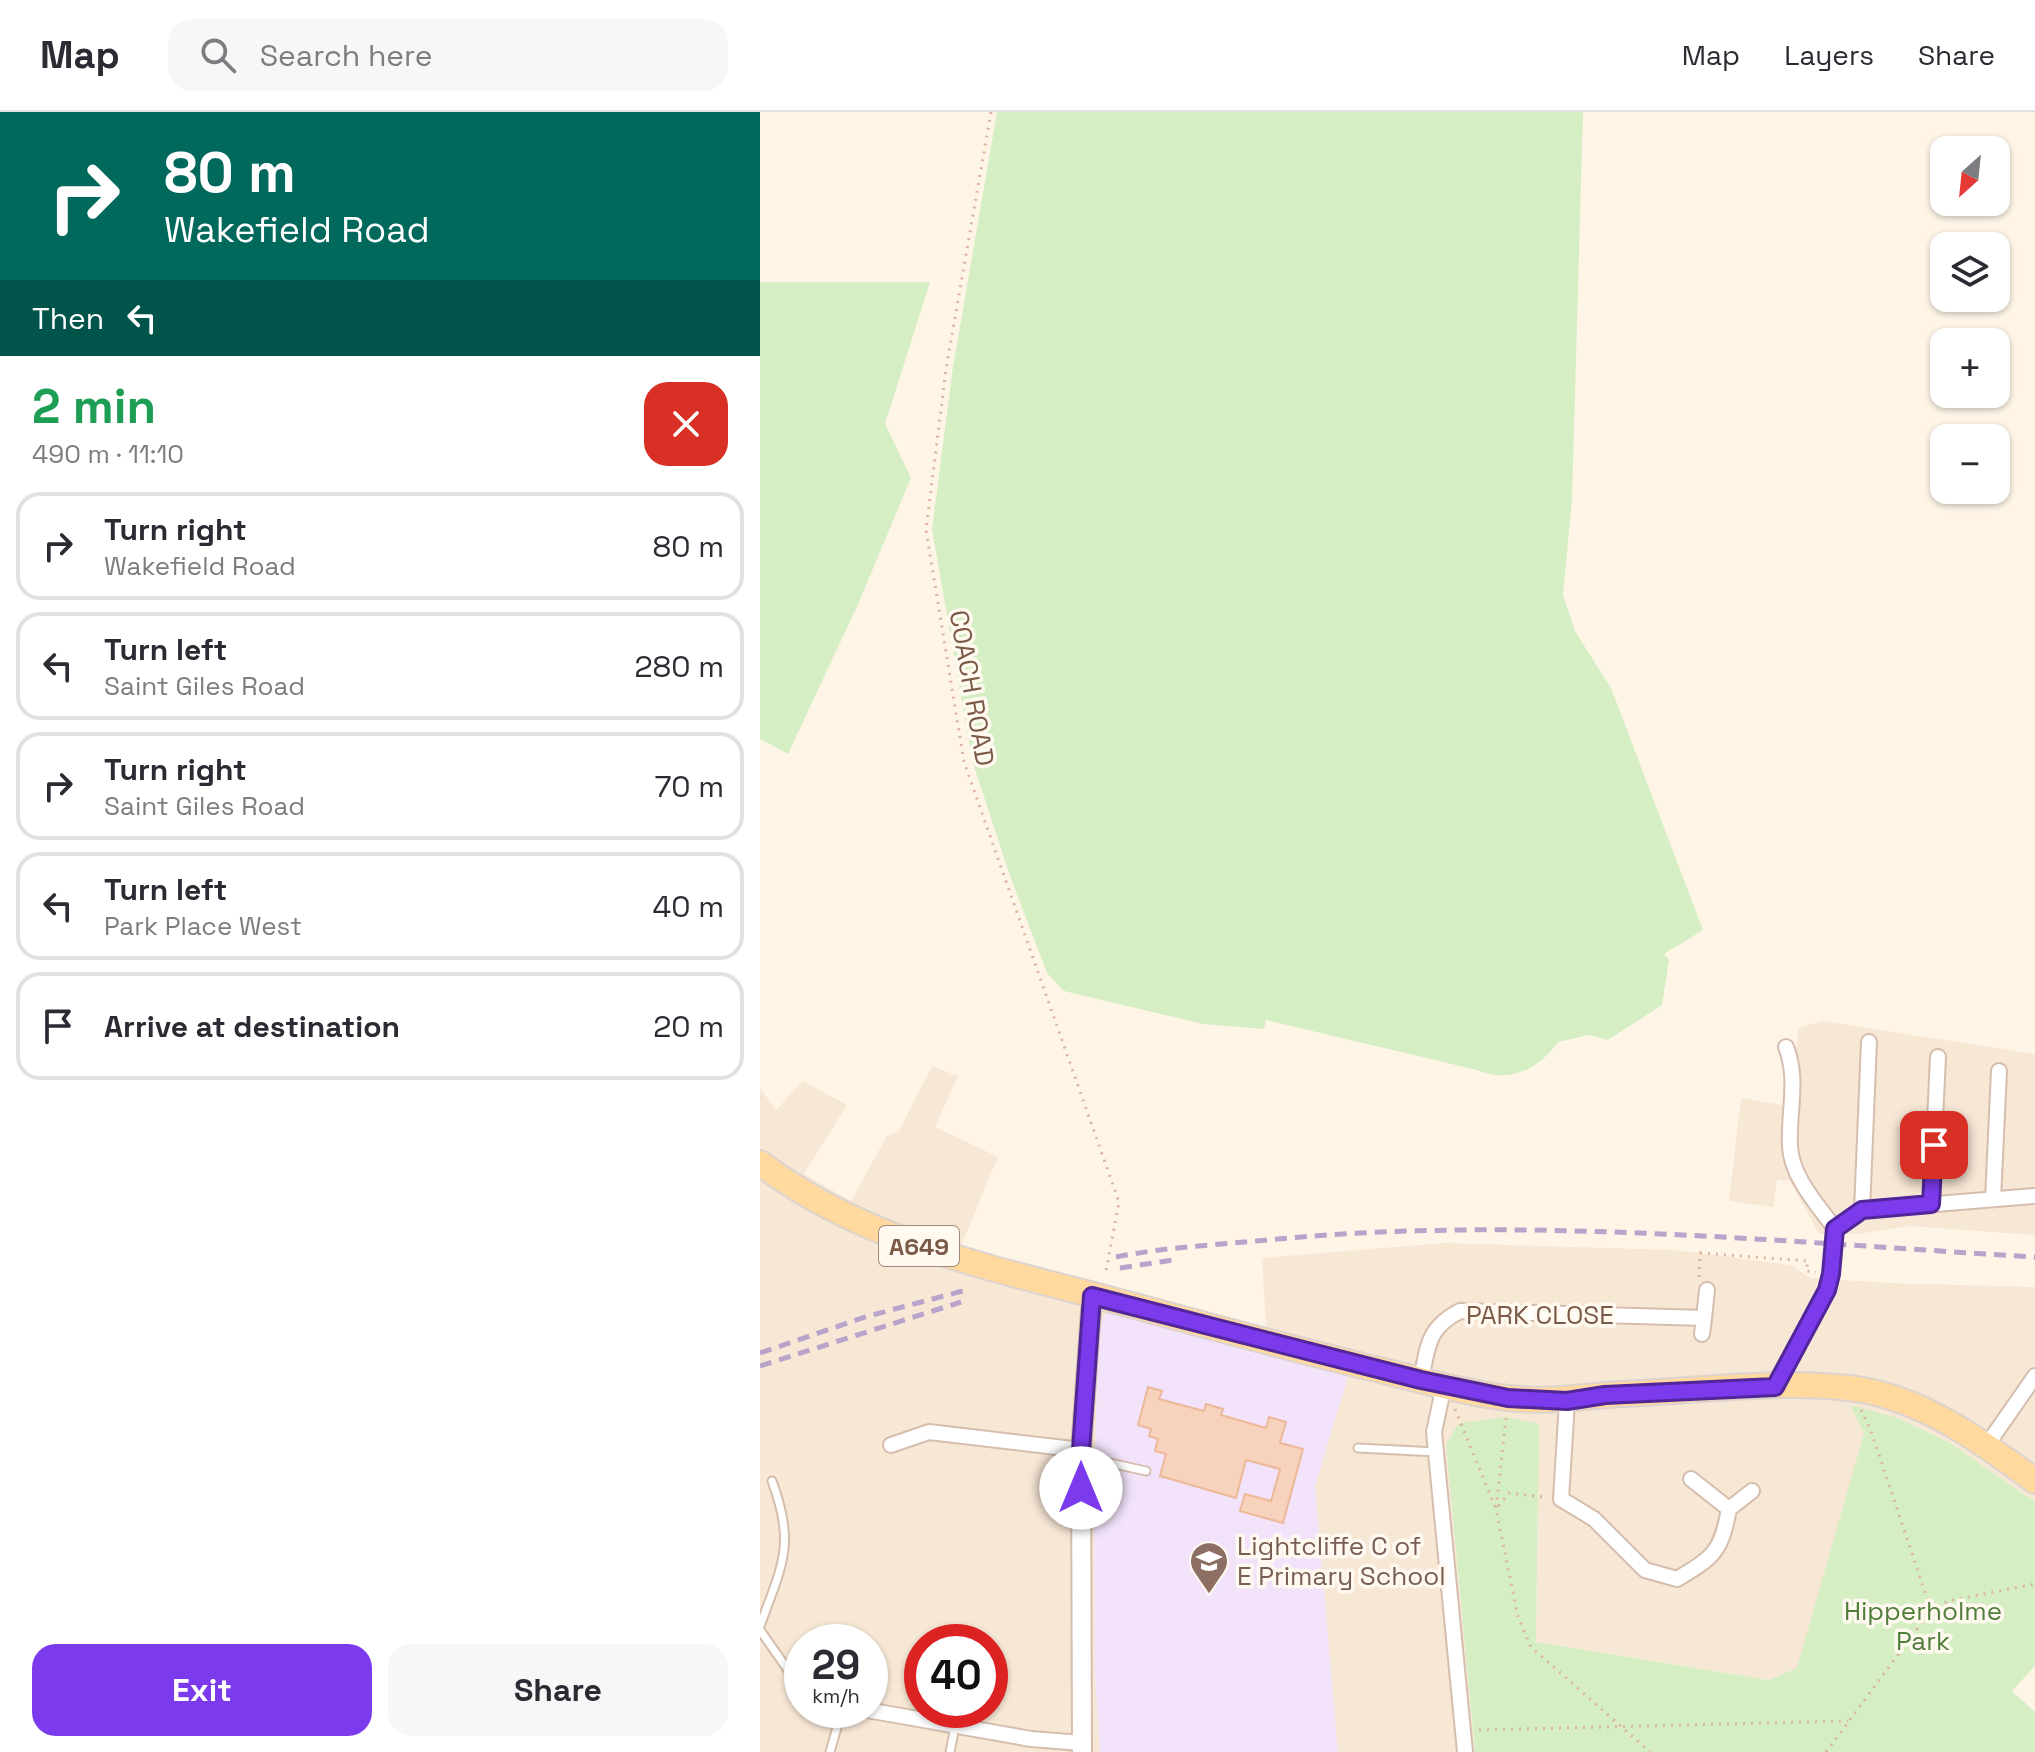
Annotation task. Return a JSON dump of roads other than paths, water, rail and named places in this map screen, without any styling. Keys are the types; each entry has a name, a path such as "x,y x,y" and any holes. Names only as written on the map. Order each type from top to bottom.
{"main road":[{"name":"A649","path":"760,1163 813,1199 916,1245 1097,1297 1432,1382 1508,1398 1567,1401 1605,1395 1775,1387 1850,1389 1884,1395 1939,1418 1987,1445 2035,1481"}],"street":[{"path":"1862,1210 1869,1042"},
{"path":"1775,1387 1827,1290 1835,1229 1800,1179 1790,1149 1794,1066 1786,1047"},
{"path":"1931,1204 1938,1057"},
{"path":"1993,1199 1999,1071"},
{"path":"1835,1229 1862,1210 2035,1196"},
{"path":"1702,1334 1707,1290"},
{"path":"975,1728 1082,1748 1081,1453 1097,1297"},
{"name":"PARK CLOSE","path":"1465,1752 1434,1432 1429,1340 1441,1321 1460,1311 1704,1318"},
{"path":"1987,1445 2035,1376"},
{"path":"1567,1401 1561,1499 1594,1519 1645,1570 1677,1579 1702,1564 1723,1541 1729,1509 1752,1491"},
{"path":"891,1445 929,1432 1081,1453"},
{"path":"1691,1479 1729,1509"}],"lane":[{"path":"1358,1448 1436,1452"},
{"path":"1081,1453 1146,1471"},
{"path":"772,1481 783,1509 786,1542 760,1628 784,1663"},
{"path":"830,1752 837,1728"},
{"path":"950,1752 954,1728"}],"railway":[{"path":"1116,1257 1267,1240 1459,1230 1555,1230 1747,1238 2035,1257"},
{"path":"1120,1268 1173,1260"},
{"path":"760,1353 865,1317 970,1289"},
{"path":"760,1366 961,1302"}],"place":[{"name":"Lightcliffe C of E Primary School","path":"1209,1595"}],"park label":[{"name":"Hipperholme Park","path":"1923,1626"}]}
